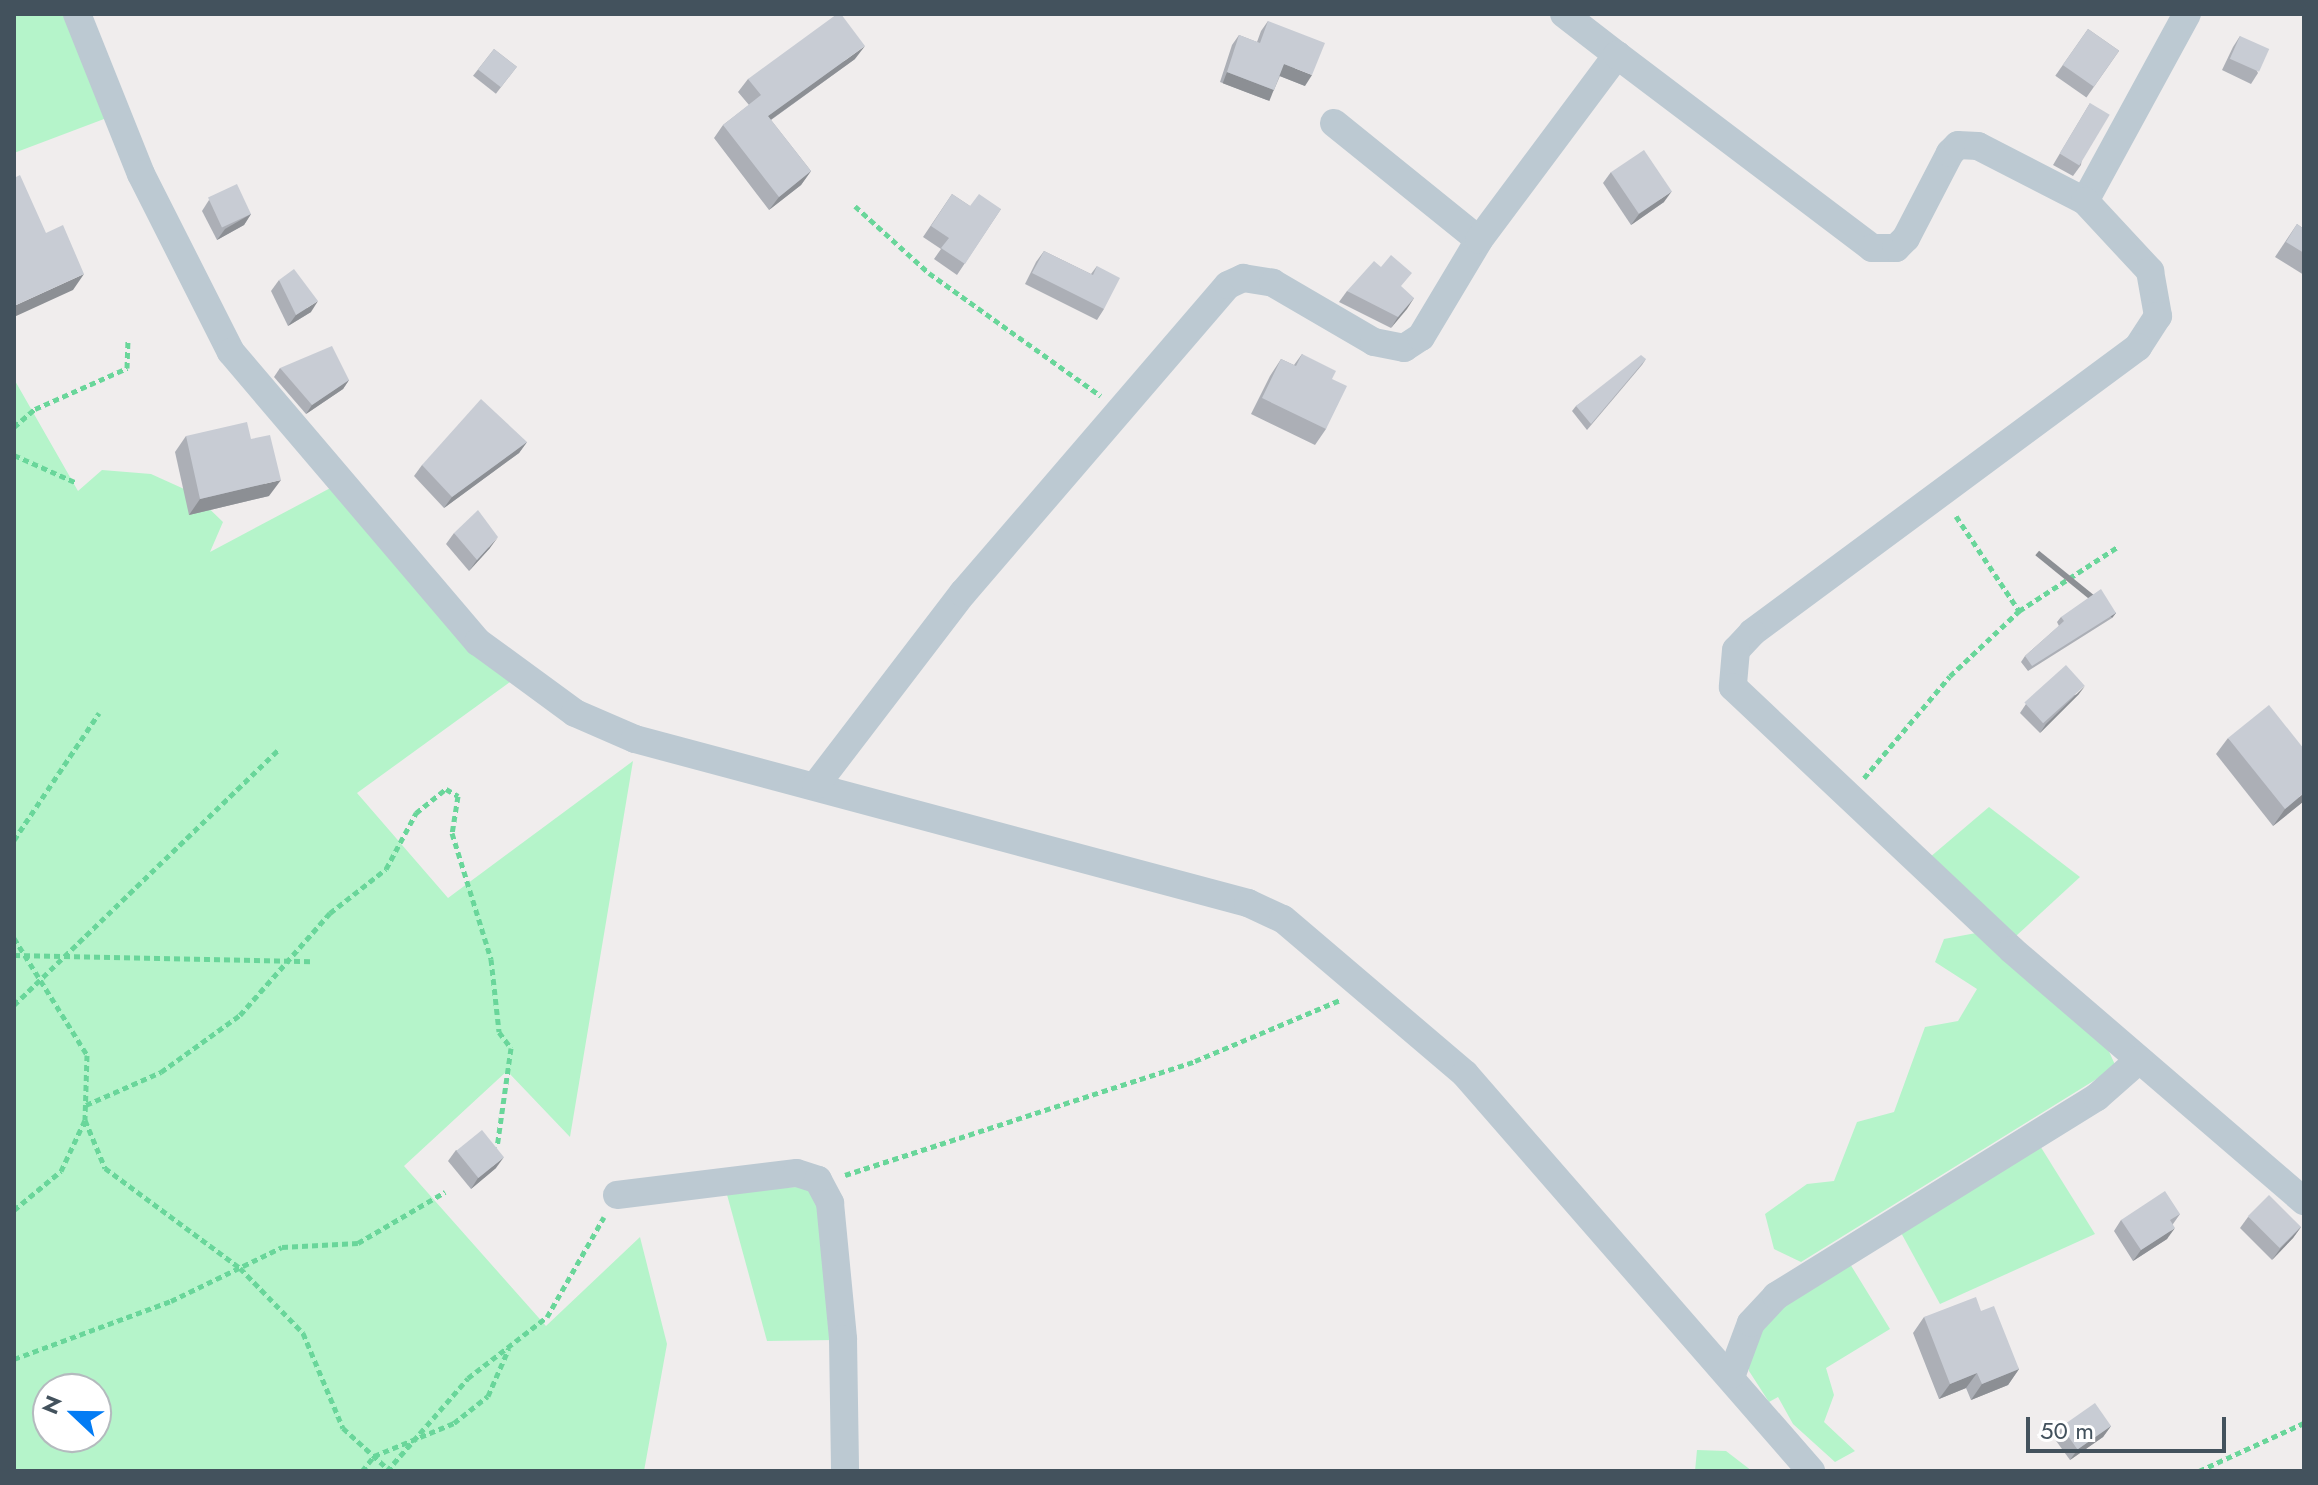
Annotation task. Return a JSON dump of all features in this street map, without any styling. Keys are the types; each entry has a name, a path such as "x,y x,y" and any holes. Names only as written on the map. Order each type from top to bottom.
{"street":[{"path":"77,14 141,174 231,352 478,642 575,713 635,739 1248,903 1283,919 1370,987 1465,1074 1732,1374 1811,1471"},
{"path":"1564,14 1872,248 1896,248 1906,238 1958,145 1978,146 2085,201 2150,271 2160,301 2152,330 1752,633 1729,669 1747,707 2139,1060 2304,1201"},
{"path":"2085,201 2187,14"},
{"path":"816,785 963,593 1228,285 1243,278 1273,283 1374,342 1404,348 1430,324 1479,240 1617,55"},
{"path":"1334,123 1479,240"},
{"path":"1732,1374 1751,1323 1776,1296 2097,1097 2139,1060"},
{"path":"617,1195 797,1173 818,1180 830,1203 843,1339 845,1471"}],"path":[{"path":"855,206 929,273 1065,364 1119,413"},
{"path":"14,427 35,409 127,368 128,339"},
{"path":"14,455 77,483"},
{"path":"1940,491 2019,611"},
{"path":"1850,798 1941,686 2019,611 2119,546"},
{"path":"14,840 99,713"},
{"path":"14,1005 47,980 279,749"},
{"path":"86,1105 161,1072 240,1015 292,960 330,913 386,869 416,813 446,789 458,796 452,833 491,959 499,1032 511,1048 497,1147"},
{"path":"14,938 47,980 87,1055 85,1120 61,1171 14,1210"},
{"path":"14,955 29,957 72,953 312,961"},
{"path":"818,1180 874,1170 1195,1061 1370,987"},
{"path":"85,1120 105,1168 240,1268 303,1333 343,1428 388,1470 468,1378 547,1317 617,1195"},
{"path":"14,1359 240,1268 282,1247 358,1243 445,1192"},
{"path":"362,1471 374,1456 407,1449 488,1396 510,1346"},
{"path":"2199,1471 2304,1423"}],"green space":[{"path":"14,14 74,14 112,116 14,153"},
{"path":"14,379 78,491 102,470 151,474 193,493 223,522 210,552 336,485 510,682 357,793 448,898 633,761 570,1137 507,1071 404,1166 546,1326 640,1237 667,1344 644,1471 14,1471"},
{"path":"1989,807 2080,877 2016,936 1929,858"},
{"path":"1976,933 2107,1047 2116,1067 1801,1262 1774,1249 1765,1214 1807,1184 1834,1181 1857,1122 1894,1112 1925,1027 1958,1021 1977,989 1935,962 1944,939"},
{"path":"2037,1141 2095,1234 1940,1304 1899,1229"},
{"path":"815,1186 835,1340 767,1341 726,1191"},
{"path":"1847,1259 1890,1329 1826,1368 1834,1395 1824,1422 1855,1451 1835,1462 1793,1424 1778,1397 1769,1402 1749,1371 1747,1348 1772,1312"},
{"path":"1697,1450 1726,1451 1752,1471 1695,1471"}],"building":[{"path":"841,14 865,46 768,116 811,171 779,197 723,125 761,95 748,79"},
{"path":"1268,21 1325,43 1312,75 1284,64 1274,90 1227,72 1239,35 1260,43"},
{"path":"2088,29 2119,51 2094,87 2063,65"},
{"path":"2240,36 2269,49 2259,72 2230,59"},
{"path":"494,49 517,67 501,87 478,69"},
{"path":"2090,103 2110,115 2079,165 2060,154"},
{"path":"1644,150 1672,191 1639,214 1611,172"},
{"path":"20,175 46,233 63,225 84,274 14,306 14,178"},
{"path":"237,184 251,214 222,227 208,198"},
{"path":"952,194 970,206 979,194 1001,209 965,264 941,248 949,238 931,226"},
{"path":"2297,224 2304,229 2304,253 2286,242"},
{"path":"1044,251 1093,275 1097,266 1120,278 1104,309 1032,273"},
{"path":"1391,255 1412,273 1401,286 1414,298 1398,317 1347,291 1374,261 1381,267"},
{"path":"294,269 318,301 296,315 279,280"},
{"path":"332,346 349,380 312,405 280,368"},
{"path":"1302,354 1336,371 1332,379 1347,386 1326,429 1262,398 1281,359 1296,366"},
{"path":"1641,355 1646,359 1591,424 1576,406"},
{"path":"481,399 527,442 452,497 422,465"},
{"path":"247,422 251,439 270,435 281,480 200,499 186,436"},
{"path":"478,510 498,537 477,560 454,533"},
{"path":"2101,589 2116,613 2032,666 2025,656 2064,621 2061,617"},
{"path":"2066,665 2085,686 2043,723 2024,702"},
{"path":"2269,705 2304,749 2304,793 2285,809 2228,738"},
{"path":"482,1130 504,1157 478,1178 456,1151"},
{"path":"2165,1191 2180,1214 2170,1220 2175,1228 2141,1250 2121,1220"},
{"path":"2269,1195 2301,1227 2280,1248 2248,1216"},
{"path":"1976,1297 1981,1311 1994,1306 2019,1369 1982,1384 1977,1373 1950,1384 1924,1317"},
{"path":"2095,1403 2111,1426 2077,1449 2061,1427"}]}
